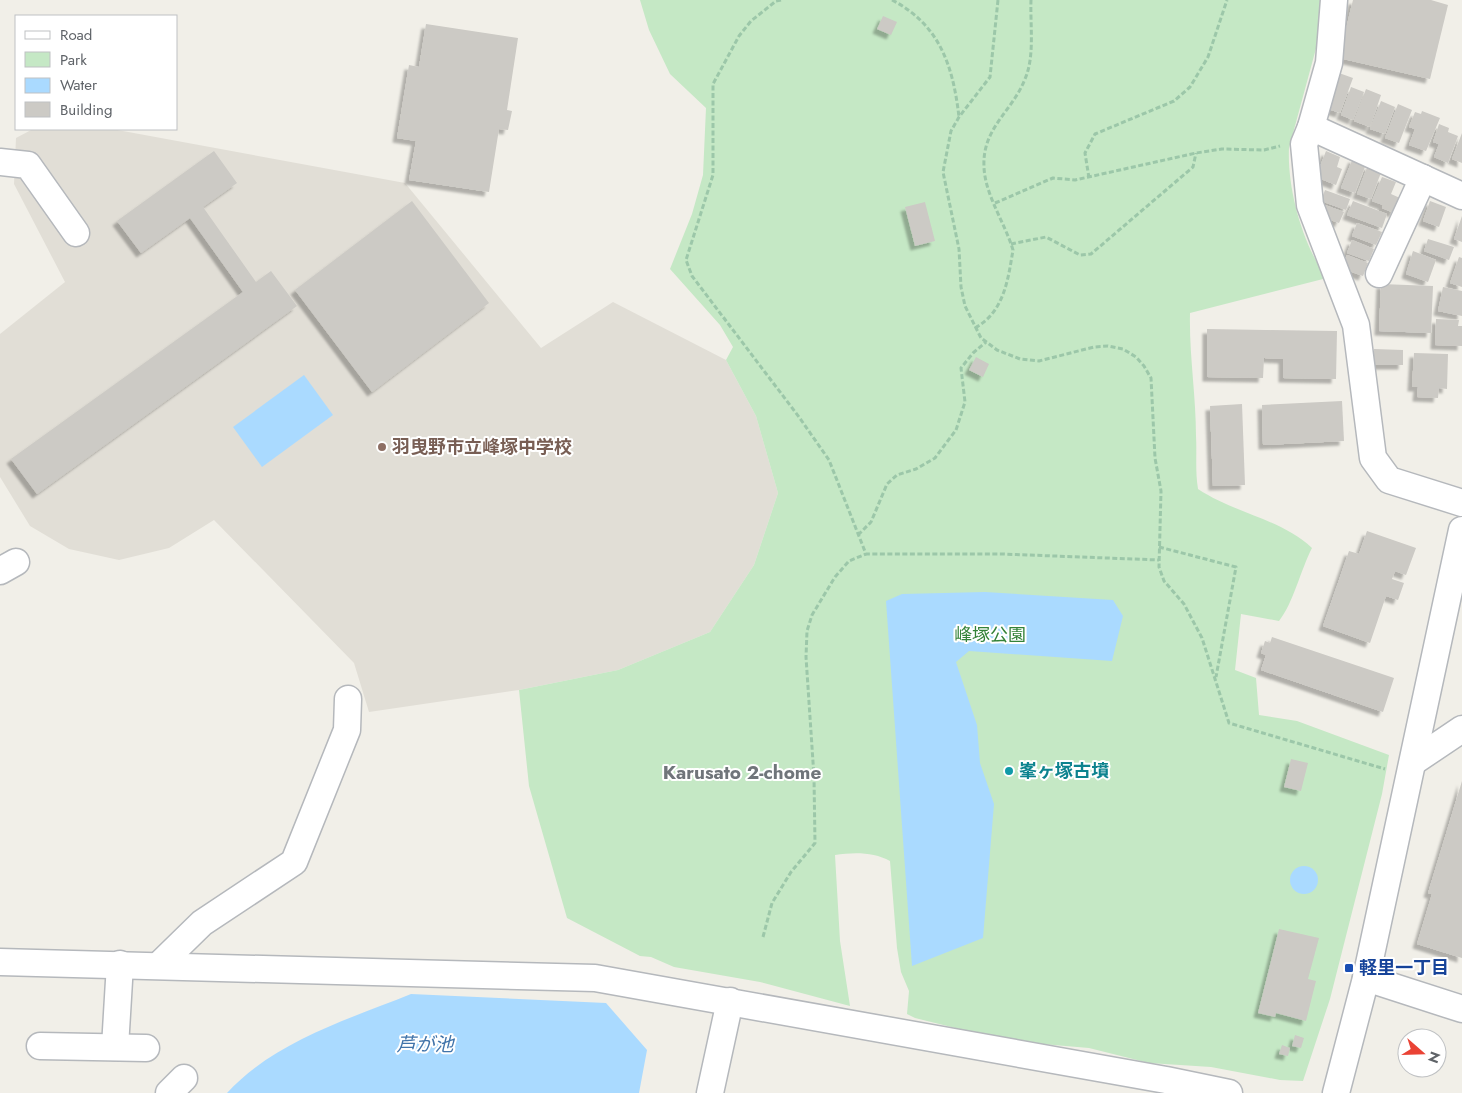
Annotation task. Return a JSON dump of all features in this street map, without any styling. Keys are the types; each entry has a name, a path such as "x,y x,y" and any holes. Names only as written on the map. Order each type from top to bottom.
{"street":[{"path":"1334,0 1329,63 1312,127 1304,144 1310,205 1356,325 1373,458 1389,480 1462,503"},
{"path":"1312,127 1462,196"},
{"path":"0,162 28,164 76,233"},
{"path":"1379,274 1423,178"},
{"path":"1336,1093 1366,978 1402,766 1462,530"},
{"path":"159,966 202,923 294,862 347,730 348,699"},
{"path":"1402,766 1462,729"},
{"path":"0,962 595,978 1229,1093"},
{"path":"115,1047 120,964"},
{"path":"1366,978 1462,1010"},
{"path":"710,1093 730,1001"},
{"path":"40,1046 146,1048"}],"path":[{"path":"781,0 751,21 739,36 713,84 713,176 686,260 692,276 799,417 829,460 866,554"},
{"path":"892,0 927,26 942,48 955,83 959,117"},
{"path":"998,0 994,56 990,77 959,117 951,131 943,172 960,249 961,287 965,306 975,328 986,342 997,350 1020,359 1039,361 1094,347 1108,346 1123,349 1136,357 1151,378 1154,451 1161,492 1162,516 1158,547 1164,581 1184,604 1202,638 1229,723 1402,766"},
{"path":"975,328 983,324 998,309 1011,260 1011,244 985,177 986,145 993,128 1020,90 1027,72 1031,0"},
{"path":"1089,178 1085,153 1095,134 1174,101 1190,87 1208,57 1227,0"},
{"path":"995,203 1053,178 1075,180 1089,178 1196,153 1222,149 1264,150 1288,144"},
{"path":"1011,244 1046,237 1080,255 1091,254 1193,167 1196,153"},
{"path":"858,535 871,522 887,484 897,476 916,469 935,458 956,430 965,402 962,368 973,353 986,342"},
{"path":"1158,547 1236,568 1216,679"},
{"path":"763,937 772,903 791,872 815,843 814,777 806,657 808,630 812,615 835,577 850,561 866,554 1002,554 1159,560"}],"shaded area":[{"name":"羽曳野市立峰塚中学校","path":"31,130 117,130 405,183 541,348 613,302 726,360 756,416 778,493 754,565 710,632 618,670 519,690 369,712 354,663 214,520 169,548 119,560 69,549 30,526 0,477 0,334 65,282 14,184 16,138"}],"green space":[{"name":"峰塚公園","path":"640,0 1325,0 1324,19 1289,148 1289,164 1294,199 1304,234 1318,265 1327,278 1190,313 1198,489 1286,530 1312,548 1289,605 1279,621 1241,614 1235,670 1256,678 1259,715 1297,721 1389,755 1382,794 1330,999 1303,1081 1280,1080 1211,1067 1149,1063 1089,1048 1008,1041 915,1018 907,1014 909,991 901,972 897,948 890,861 871,854 849,853 835,855 840,941 850,1006 760,982 674,967 651,957 640,956 567,918 529,786 519,690 618,670 710,632 754,565 778,493 756,416 726,360 733,347 720,325 670,269 692,214 703,175 706,108 670,74 649,30"}],"water":[{"path":"304,375 333,415 262,467 233,427"},
{"path":"985,592 1113,600 1123,616 1112,661 969,651 956,662 977,725 980,763 994,804 983,938 912,966 886,601 902,594"},
{"path":"1304,866 1314,870 1318,880 1314,890 1304,894 1294,890 1290,880 1294,870"},
{"name":"芦が池","path":"411,994 606,1003 647,1050 639,1093 227,1093 246,1075 289,1046 338,1023"}],"building":[{"path":"1353,0 1431,0 1448,5 1430,79 1339,58"},
{"path":"883,16 897,22 891,35 877,29"},
{"path":"426,24 518,38 507,110 512,111 508,130 499,129 489,192 409,180 416,141 397,138 409,65 419,67"},
{"path":"1339,73 1353,78 1340,113 1325,108"},
{"path":"1351,87 1364,92 1353,120 1341,115"},
{"path":"1366,89 1381,95 1370,127 1354,121"},
{"path":"1381,101 1395,107 1385,134 1370,129"},
{"path":"1398,104 1412,110 1399,143 1385,138"},
{"path":"1422,111 1440,118 1426,151 1409,145 1415,129 1409,127 1415,112 1421,114"},
{"path":"1439,124 1449,128 1448,132 1458,136 1448,163 1434,157 1439,144 1433,142"},
{"path":"1462,133 1462,163 1452,159"},
{"path":"214,151 237,183 203,207 256,282 271,271 297,306 37,494 11,459 243,292 190,218 141,253 117,221"},
{"path":"1326,151 1340,157 1337,167 1342,169 1336,185 1316,177"},
{"path":"1353,158 1366,164 1355,193 1341,188"},
{"path":"1368,165 1382,170 1371,199 1357,194"},
{"path":"1382,177 1396,182 1391,194 1400,198 1394,213 1382,208 1383,205 1372,201"},
{"path":"1325,190 1350,199 1346,210 1321,201"},
{"path":"412,201 489,303 372,392 295,290"},
{"path":"1353,201 1387,214 1382,228 1347,215"},
{"path":"1430,201 1446,207 1439,227 1423,221"},
{"path":"925,202 935,241 915,246 905,207"},
{"path":"1325,205 1344,212 1339,223 1325,218 1322,213"},
{"path":"1462,216 1462,242 1454,239"},
{"path":"1357,223 1382,232 1376,245 1352,236"},
{"path":"1428,239 1454,247 1449,260 1424,251"},
{"path":"1352,240 1374,249 1369,261 1347,253"},
{"path":"1413,251 1436,260 1428,282 1406,274"},
{"path":"1347,255 1368,263 1363,276 1349,271 1350,269 1342,265"},
{"path":"1459,257 1462,258 1462,287 1450,283"},
{"path":"1381,284 1433,286 1431,333 1379,331"},
{"path":"1443,287 1462,291 1462,316 1438,311"},
{"path":"1436,319 1459,320 1458,326 1462,326 1462,346 1435,345"},
{"path":"1207,329 1337,331 1336,379 1283,378 1283,359 1264,358 1263,378 1207,377"},
{"path":"1374,349 1403,350 1403,365 1374,365"},
{"path":"1414,353 1448,354 1447,389 1439,388 1438,398 1417,397 1418,387 1412,387"},
{"path":"976,357 989,364 983,377 969,370"},
{"path":"1342,401 1344,441 1263,445 1262,405"},
{"path":"1242,404 1245,485 1213,486 1210,406"},
{"path":"1367,531 1416,548 1406,575 1395,571 1392,579 1404,583 1398,600 1386,596 1370,643 1323,626 1349,551 1359,554"},
{"path":"1272,637 1394,678 1383,712 1261,670 1266,655 1261,653 1265,641 1270,643"},
{"path":"1291,759 1308,763 1301,791 1284,787"},
{"path":"1462,781 1462,958 1417,944 1432,894 1428,893"},
{"path":"1279,929 1319,938 1308,979 1316,981 1306,1021 1276,1013 1275,1017 1258,1013"},
{"path":"1295,1035 1304,1038 1301,1048 1292,1046"},
{"path":"1282,1045 1290,1048 1288,1056 1279,1054"}],"place":[{"name":"羽曳野市立峰塚中学校","path":"382,447"},
{"name":"峯ヶ塚古墳","path":"1009,771"},
{"name":"軽里一丁目","path":"1349,968"}],"district":[{"name":"Karusato 2-chome","path":"742,772"}]}
